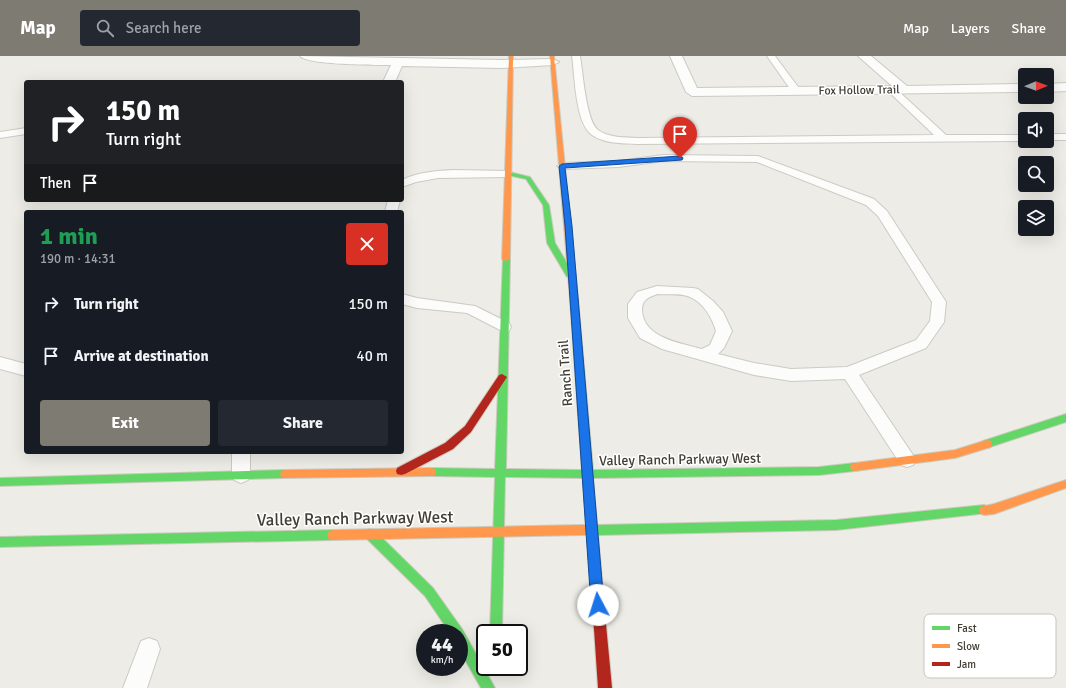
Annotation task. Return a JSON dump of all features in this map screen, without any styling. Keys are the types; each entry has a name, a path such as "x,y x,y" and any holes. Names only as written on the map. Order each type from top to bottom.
{"main road":[{"name":"Ranch Trail","path":"552,59 573,280 591,530 605,688"},
{"path":"496,624 511,60"},
{"path":"509,174 528,178 546,205 551,243 573,280"},
{"path":"399,472 449,446 468,429 503,376"},
{"name":"Valley Ranch Parkway West","path":"0,482 399,472 587,474 819,471 955,454 1066,418"},
{"name":"Valley Ranch Parkway West","path":"0,542 836,525 994,509 1066,484"},
{"path":"370,534 416,576 449,617 453,624"},
{"path":"468,652 488,688"}],"street":[{"path":"306,56 336,60 398,62 552,59"},
{"name":"Fox Hollow Trail","path":"676,56 692,92 1018,88"},
{"path":"864,56 898,89"},
{"path":"390,80 398,62"},
{"path":"1054,88 1066,88"}],"lane":[{"path":"576,56 588,128 594,134 607,138 637,141 1018,138"},
{"path":"771,56 796,91"},
{"path":"898,89 942,138"},
{"path":"0,135 24,130"},
{"path":"1054,137 1066,137"},
{"path":"562,166 618,164 664,158 758,159 870,202 883,214 939,302 937,322 921,344 848,373 791,375 754,369 706,354 667,345 645,334 635,318 635,304 642,295 657,290 693,292 708,304 718,315 724,331 716,348 706,354"},
{"path":"406,181 432,175 509,174"},
{"path":"404,300 417,303 470,309 504,327"},
{"path":"0,363 24,369"},
{"path":"848,373 908,460"},
{"path":"241,454 241,475"},
{"path":"134,688 150,649"}],"traffic: fast":[{"path":"509,174 528,178 546,205 551,243 570,275"},
{"path":"496,624 506,259"},
{"path":"574,299 599,614"},
{"path":"987,444 1066,418"},
{"path":"431,472 587,474 819,471 855,467"},
{"path":"0,482 285,474"},
{"path":"583,530 836,525 984,510"},
{"path":"370,534 429,592 452,624"},
{"path":"0,542 333,535"},
{"path":"468,652 488,688"}],"traffic: slow":[{"path":"506,259 511,56"},
{"path":"552,56 574,299"},
{"path":"855,467 955,454 987,444"},
{"path":"285,474 431,472"},
{"path":"984,510 994,509 1066,484"},
{"path":"333,535 583,530"}],"traffic: jam":[{"path":"401,471 449,446 468,429 502,377"},
{"path":"599,614 605,688"}],"route":[{"path":"598,605 562,166 618,164 664,158 680,158"}]}
